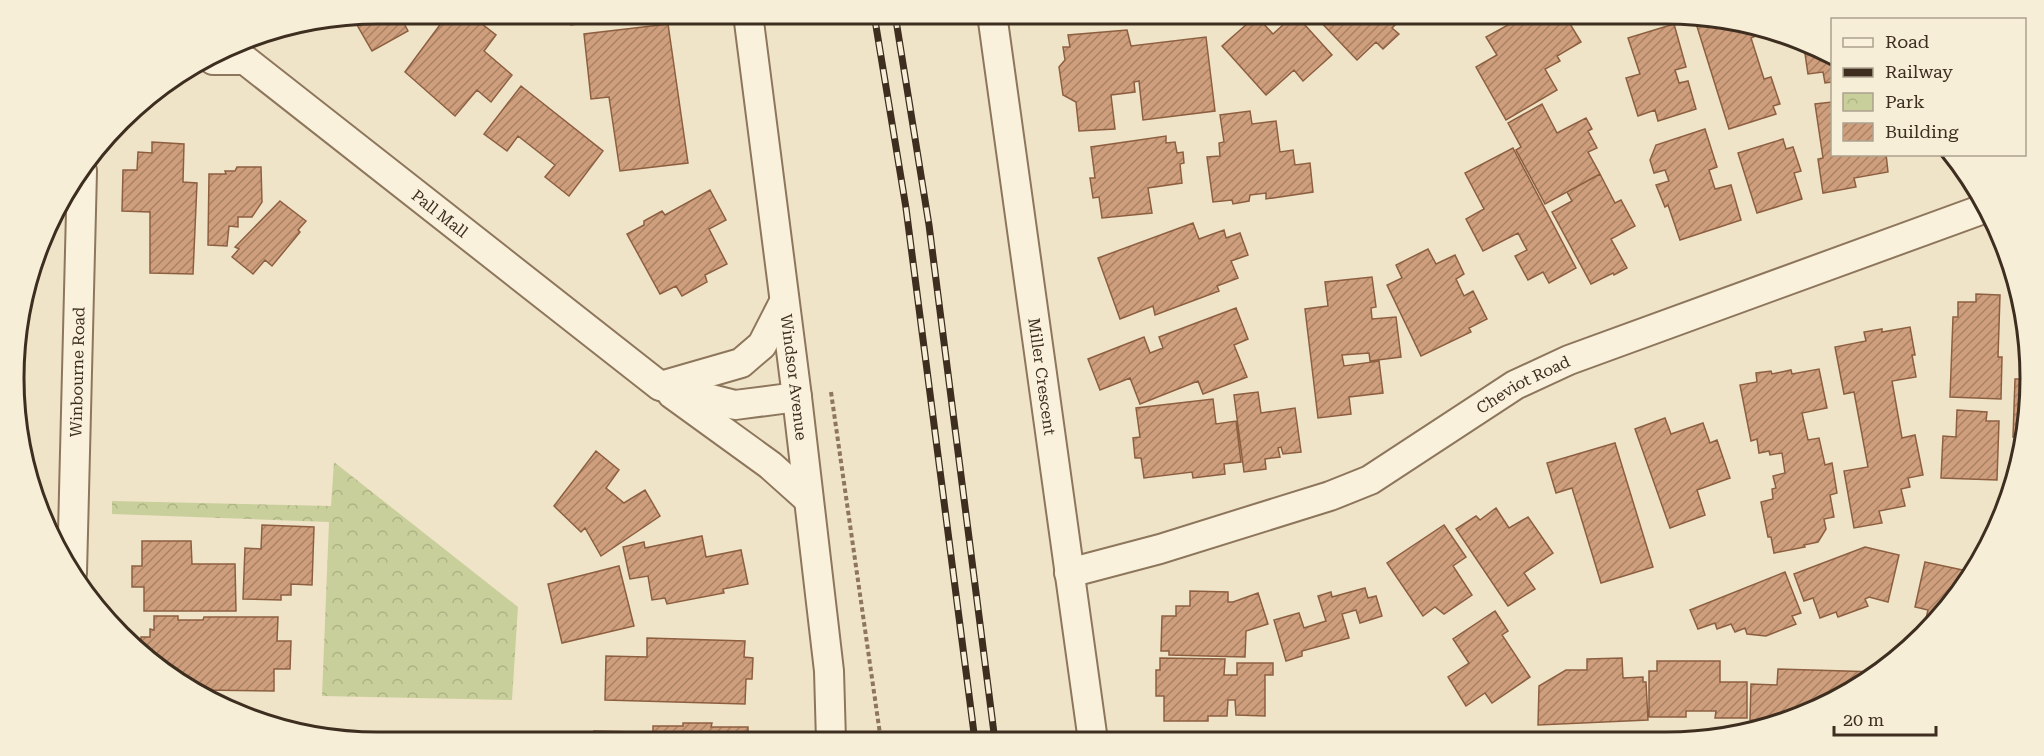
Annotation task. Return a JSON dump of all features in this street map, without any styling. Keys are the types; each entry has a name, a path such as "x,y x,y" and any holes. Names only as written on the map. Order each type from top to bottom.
{"street":[{"name":"Windsor Avenue","path":"748,24 797,397 829,671 831,732"},
{"name":"Miller Crescent","path":"993,24 1092,732"},
{"name":"Pall Mall","path":"243,53 660,386 770,465 808,499"},
{"name":"Winbourne Road","path":"72,557 82,185"},
{"name":"Cheviot Road","path":"1069,573 1171,546 1330,496 1370,480 1515,385 1569,360 1978,211"},
{"path":"660,386 741,363 762,345 784,302"},
{"name":"Pall Mall","path":"660,386 735,405 797,397"}],"path":[{"path":"831,390 879,732"}],"green space":[{"path":"334,462 518,607 512,700 322,696 329,522 112,514 112,501 331,506"}],"building":[{"path":"404,24 408,31 372,51 357,25"},
{"path":"441,24 482,24 496,35 484,51 512,75 491,102 477,90 455,116 405,72"},
{"path":"668,24 688,163 620,171 609,97 591,99 584,34"},
{"path":"1247,24 1264,24 1273,34 1284,24 1304,24 1332,55 1303,81 1294,70 1266,95 1222,46"},
{"path":"1323,24 1396,24 1392,28 1399,34 1383,49 1376,42 1357,60"},
{"path":"1510,24 1570,24 1581,42 1557,56 1560,61 1545,69 1557,90 1506,120 1476,67 1497,55 1486,37"},
{"path":"1674,24 1686,67 1675,70 1679,83 1688,81 1696,109 1658,121 1655,110 1638,116 1626,78 1640,74 1628,38"},
{"path":"1697,26 1756,36 1751,38 1764,79 1771,77 1780,104 1773,106 1776,114 1729,129"},
{"path":"1127,30 1131,46 1206,37 1215,111 1143,120 1139,81 1134,82 1135,92 1111,95 1115,129 1079,131 1076,102 1063,95 1059,67 1065,60 1063,47 1070,47 1068,35"},
{"path":"1805,53 1831,65 1831,82 1825,83 1823,72 1808,74"},
{"path":"521,86 603,151 569,196 545,177 555,165 518,136 507,151 484,134"},
{"path":"1831,102 1831,156 1886,156 1888,172 1854,178 1856,187 1823,193 1818,159 1823,158 1815,104"},
{"path":"1542,104 1557,133 1586,118 1592,129 1588,131 1597,148 1588,152 1600,174 1545,204 1516,150 1521,147 1508,123"},
{"path":"1250,111 1252,124 1276,121 1280,152 1293,150 1295,165 1310,163 1313,192 1266,199 1266,193 1250,195 1249,201 1233,204 1232,200 1213,202 1207,157 1220,156 1219,143 1224,142 1220,115"},
{"path":"1705,129 1717,167 1709,170 1715,189 1731,185 1741,220 1680,240 1668,205 1665,207 1656,185 1669,181 1665,170 1654,173 1650,160 1656,145"},
{"path":"1166,136 1166,143 1175,142 1177,153 1183,152 1184,163 1180,164 1182,183 1148,188 1152,213 1102,218 1099,197 1093,198 1090,178 1095,178 1091,147"},
{"path":"1783,139 1786,149 1793,147 1801,171 1794,173 1802,199 1757,213 1738,153"},
{"path":"152,142 184,144 183,182 197,183 193,274 150,273 150,212 122,211 123,170 137,170 138,152 152,153"},
{"path":"1513,148 1576,268 1549,283 1543,272 1528,280 1515,256 1527,250 1518,233 1483,251 1466,219 1484,209 1465,173"},
{"path":"237,167 261,167 262,202 252,217 238,217 238,227 229,226 227,246 208,245 209,174 226,174 225,171 235,171"},
{"path":"1600,174 1615,203 1621,200 1635,226 1611,239 1627,268 1591,284 1552,212 1572,201 1567,192"},
{"path":"710,190 726,220 709,229 727,264 705,275 707,282 682,296 676,286 660,294 627,234 644,225 644,221 662,211 665,215"},
{"path":"280,201 306,221 298,230 300,232 272,266 265,260 253,274 232,257 239,249 235,247"},
{"path":"1193,223 1199,239 1224,230 1226,238 1240,233 1248,255 1231,261 1238,278 1217,286 1219,291 1155,315 1153,306 1120,319 1098,258"},
{"path":"1428,249 1436,264 1455,255 1464,274 1456,279 1464,296 1473,291 1487,319 1469,328 1471,332 1421,356 1387,285 1402,278 1396,265"},
{"path":"1372,277 1376,307 1371,308 1372,319 1396,317 1401,357 1370,361 1369,353 1342,355 1344,366 1379,361 1383,393 1349,397 1351,414 1318,418 1305,309 1328,306 1325,282"},
{"path":"1976,294 2000,295 1998,357 2002,357 2001,399 1950,397 1953,317 1958,317 1958,302 1976,302"},
{"path":"1236,308 1248,339 1234,345 1247,377 1203,394 1198,381 1140,404 1130,378 1100,390 1088,359 1144,337 1150,353 1163,348 1159,337"},
{"path":"1910,327 1916,377 1892,381 1902,438 1915,435 1923,475 1908,478 1910,487 1901,489 1905,506 1879,511 1882,523 1854,528 1844,471 1868,467 1854,392 1844,394 1835,347 1866,341 1864,332 1882,329 1882,332"},
{"path":"1819,369 1827,408 1802,413 1808,440 1819,438 1825,465 1832,463 1837,493 1830,495 1834,517 1824,519 1826,529 1818,542 1774,553 1771,537 1768,537 1761,502 1773,499 1772,489 1776,488 1773,476 1785,473 1782,453 1770,455 1769,451 1759,453 1757,439 1751,441 1740,385 1757,382 1756,373 1771,371 1772,374 1791,370 1792,374"},
{"path":"2015,379 2020,379 2017,424 2013,437"},
{"path":"1258,392 1261,413 1295,408 1301,452 1283,454 1281,447 1278,448 1280,457 1265,459 1266,469 1244,472 1234,395"},
{"path":"1213,399 1216,424 1236,421 1241,462 1224,464 1225,474 1193,478 1192,472 1144,478 1141,458 1135,458 1133,438 1140,437 1136,408"},
{"path":"1957,410 1987,412 1986,421 1999,421 1997,480 1941,478 1943,436 1956,437"},
{"path":"1665,418 1671,434 1703,423 1710,443 1717,440 1730,478 1697,490 1705,515 1670,528 1635,429"},
{"path":"1615,443 1653,567 1601,583 1572,488 1556,493 1547,463"},
{"path":"596,451 619,470 606,488 624,503 645,490 660,516 601,556 585,528 581,532 554,506"},
{"path":"1496,508 1509,528 1528,517 1553,553 1524,573 1535,589 1508,606 1456,529 1476,516 1480,520"},
{"path":"262,525 314,527 312,585 291,584 291,595 281,595 281,600 243,599 245,548 261,549"},
{"path":"1444,525 1466,557 1453,566 1472,595 1444,614 1435,607 1423,616 1387,563"},
{"path":"702,536 706,557 741,550 748,584 723,589 724,593 667,604 665,598 652,600 648,576 630,579 623,547 644,542 645,548"},
{"path":"142,541 191,541 192,564 235,564 236,611 144,611 144,587 132,587 132,566 142,566"},
{"path":"1865,547 1899,555 1888,602 1869,597 1865,599 1868,606 1838,617 1836,612 1820,618 1813,598 1804,601 1794,574"},
{"path":"1925,562 1963,570 1947,594 1926,617 1928,610 1915,607"},
{"path":"619,566 634,626 562,643 548,584"},
{"path":"1785,572 1801,613 1792,616 1796,624 1766,636 1747,634 1745,628 1735,632 1731,624 1717,629 1715,623 1698,629 1690,610"},
{"path":"1365,588 1368,598 1376,596 1382,616 1360,623 1356,610 1342,614 1349,638 1302,651 1302,656 1286,661 1274,620 1299,613 1304,628 1326,621 1318,596 1331,592 1332,597"},
{"path":"1190,591 1228,592 1228,602 1258,593 1268,624 1246,631 1245,657 1169,655 1169,651 1161,651 1162,616 1176,616 1176,606 1190,606"},
{"path":"1495,611 1508,631 1502,635 1530,677 1492,703 1485,693 1466,706 1448,677 1469,663 1453,639"},
{"path":"154,616 178,616 178,620 203,620 204,617 278,617 277,641 291,641 290,669 274,669 274,691 211,690 162,659 141,640 141,637 150,637 150,629 154,630"},
{"path":"647,638 745,641 744,657 753,658 752,679 746,679 745,704 605,700 606,656 647,657"},
{"path":"1160,658 1225,659 1224,675 1237,675 1237,663 1273,663 1273,675 1265,675 1265,716 1236,715 1235,700 1228,700 1227,716 1208,716 1208,721 1164,721 1164,696 1156,696 1156,670 1160,670"},
{"path":"1622,658 1623,678 1643,677 1643,682 1646,682 1648,720 1538,725 1539,686 1566,670 1587,670 1587,659"},
{"path":"1657,661 1720,661 1720,682 1747,682 1747,718 1715,718 1716,711 1686,711 1686,717 1649,717 1649,671 1657,671"},
{"path":"1778,669 1864,672 1843,685 1801,705 1758,720 1750,720 1751,684 1777,685"},
{"path":"683,723 712,723 711,727 748,727 748,732 653,732 653,726 683,726"}],"railway":[{"path":"876,24 906,208 974,732"},
{"path":"897,24 929,225 994,732"}]}
